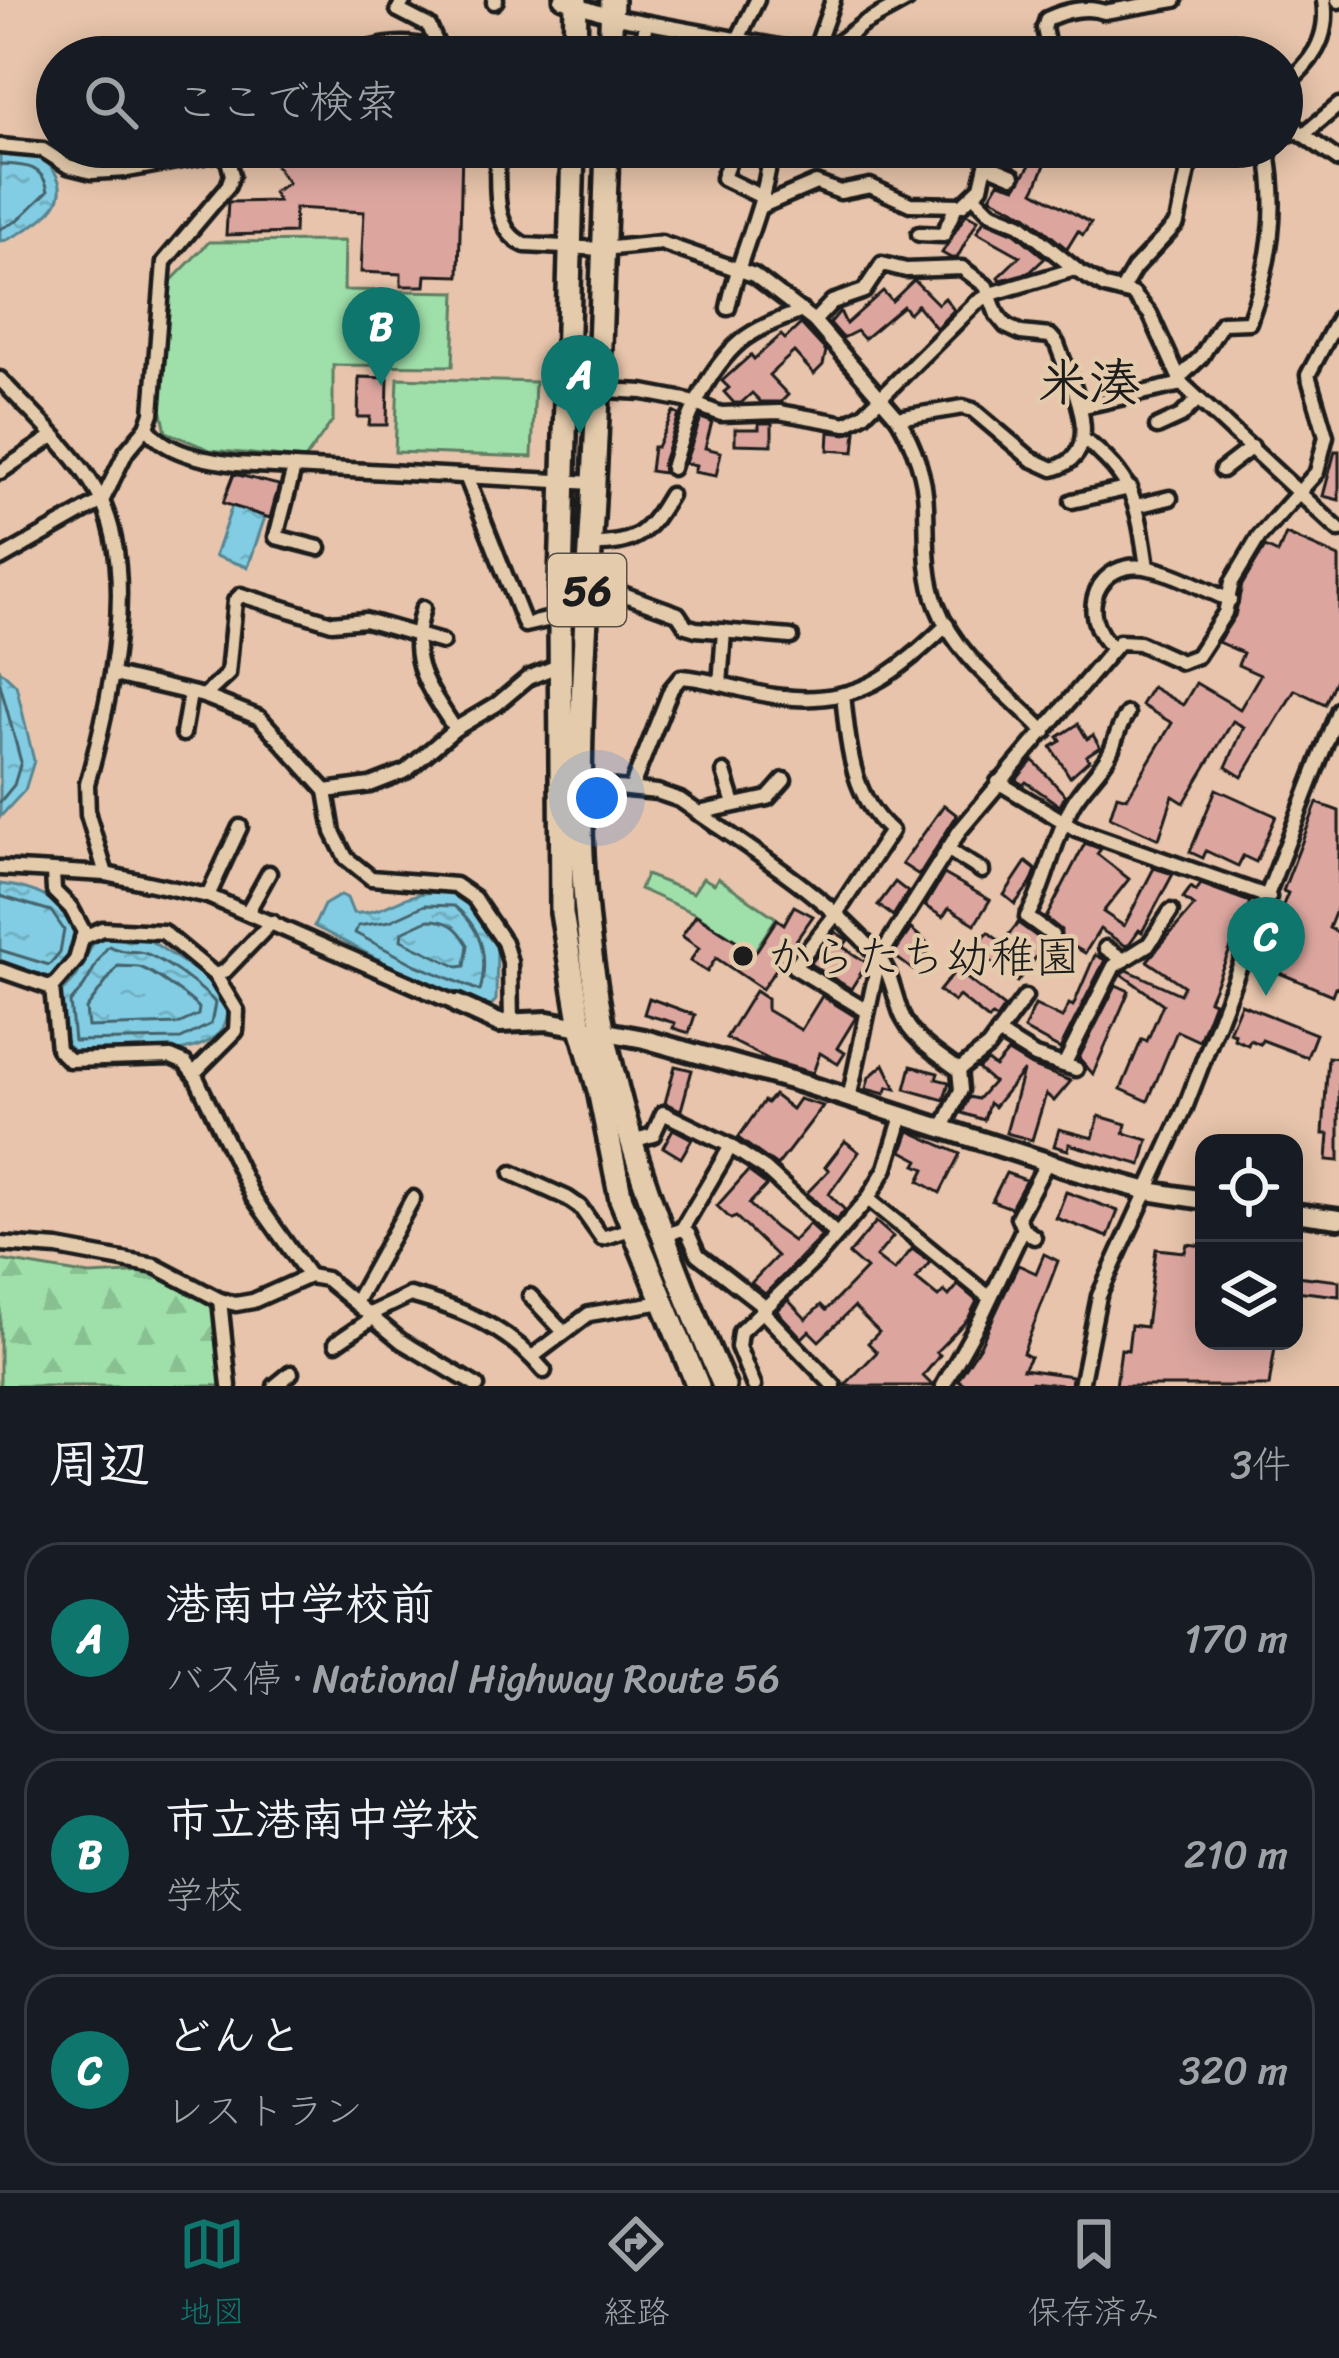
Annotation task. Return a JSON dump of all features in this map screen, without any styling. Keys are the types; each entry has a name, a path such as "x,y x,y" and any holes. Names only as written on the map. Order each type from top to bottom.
{"highway":[{"path":"571,1 574,36"},
{"name":"56","path":"573,168 560,617 570,783 605,1032 629,1142 672,1233 724,1386"},
{"name":"56","path":"606,168 594,483 562,913 611,1160 632,1229 698,1386"}],"street":[{"path":"404,0 398,10 429,26 435,36"},
{"path":"739,36 757,0"},
{"path":"826,36 833,0"},
{"path":"847,36 908,0"},
{"path":"1046,36 1047,20 1093,3 1103,11 1174,0"},
{"path":"571,1 611,8 646,22 733,36"},
{"path":"1332,2 1339,20"},
{"path":"1303,67 1312,59 1332,2"},
{"path":"644,36 646,22"},
{"path":"1303,132 1339,105"},
{"path":"1303,134 1339,160"},
{"path":"0,146 36,149"},
{"path":"76,168 92,172 137,168"},
{"path":"0,559 102,501 126,452 147,427 164,262 228,185 231,168"},
{"path":"498,168 502,227 513,240 525,245 604,249 661,243 766,281 814,321 898,418 922,475 934,599 946,625 973,662 1045,733"},
{"path":"727,168 723,178 763,202"},
{"path":"728,308 736,268 763,202 768,168"},
{"path":"763,202 816,183 840,192 870,186 910,204 956,206 975,197 984,168"},
{"path":"1004,168 1013,176"},
{"path":"1121,291 1134,268 1177,223 1188,168"},
{"path":"1081,407 1180,381 1222,323 1249,322 1265,271 1275,214 1270,168"},
{"path":"975,197 990,212 1020,224 1105,287 1133,294 1150,314 1180,381 1339,530"},
{"path":"920,234 943,235 956,206"},
{"path":"814,321 832,302 864,291 882,264 906,270 962,268 991,294 1006,326 1050,336 1057,344 1081,407 1083,439 1071,461 1053,470 1031,459 973,410 963,407 898,418"},
{"path":"568,388 643,392 721,414 779,412 846,424 991,294 1075,268"},
{"path":"672,468 697,406 737,343 802,311"},
{"path":"849,1099 880,958 947,849 1119,642 1139,643 1189,662 1230,600 1241,562 1317,472 1332,430 1308,375 1339,317"},
{"path":"0,379 102,501 116,572 114,675 87,784 88,815 106,874"},
{"path":"1157,428 1198,399"},
{"path":"147,427 156,440 205,460 594,483"},
{"path":"0,472 52,437"},
{"path":"1083,439 1117,466 1130,488 1147,567"},
{"path":"1222,470 1252,447"},
{"path":"294,468 276,537 319,548"},
{"path":"466,476 525,625 560,617"},
{"path":"1072,501 1130,488"},
{"path":"590,544 633,541 670,495"},
{"path":"1136,506 1170,499"},
{"path":"1113,648 1096,620 1094,593 1112,574 1147,567 1230,600"},
{"path":"587,581 678,614 686,626 791,638"},
{"path":"183,734 197,695 228,674 235,601 241,596 332,623 365,620 442,643"},
{"path":"423,608 415,635 422,678 455,729"},
{"path":"631,789 676,680 690,677 782,697 843,694 882,681 946,625"},
{"path":"720,684 724,631"},
{"path":"326,791 370,784 406,771 455,729 528,678 560,665"},
{"path":"114,675 197,695 260,718 326,791 334,832 346,858 359,871 371,878 455,885 474,898 511,962 511,1024"},
{"path":"843,694 858,782 877,819 891,831 794,967 867,1011"},
{"path":"1081,1386 1099,1296 1203,1066 1339,710"},
{"path":"1052,935 1027,917 1042,892 1046,868 1072,805 1112,747 1127,714"},
{"path":"724,772 734,805"},
{"path":"698,813 768,798 784,779"},
{"path":"998,782 1066,823 1269,897"},
{"path":"570,783 669,796 791,877 836,914 880,958 894,984 901,1015 917,1039 959,1070 961,1090 943,1128"},
{"path":"208,896 240,827"},
{"path":"947,849 982,871"},
{"path":"0,868 106,874 208,896 499,1023 548,1021 605,1032 798,1082 1148,1191 1195,1199"},
{"path":"53,872 54,891 84,932 76,960 52,988 55,1037 62,1056 76,1062 171,1057 185,1063 253,1197 309,1276"},
{"path":"248,911 269,873"},
{"path":"998,1033 1036,1056 1070,1067 1114,967 1149,944 1172,911"},
{"path":"215,975 225,971 272,922"},
{"path":"82,938 102,928 164,932 215,975 237,1011 236,1031 194,1073"},
{"path":"1106,948 1124,960"},
{"path":"0,970 52,988"},
{"path":"959,1070 988,1047 1025,997"},
{"path":"629,1142 653,1135 663,1113 765,1169 835,1233"},
{"path":"754,1386 737,1340 868,1199 886,1168 902,1116"},
{"path":"672,1233 730,1147"},
{"path":"944,1386 1028,1233 1018,1217 1047,1162"},
{"path":"512,1173 580,1207 602,1238 632,1229"},
{"path":"356,1301 413,1198"},
{"path":"868,1199 990,1298"},
{"path":"1303,1214 1339,1219"},
{"path":"672,1233 688,1233 698,1256 763,1309 834,1386"},
{"path":"0,1244 58,1248 155,1266 236,1304 309,1276 326,1279 401,1341 477,1386"},
{"path":"336,1343 410,1294 460,1309 512,1339 544,1371"},
{"path":"530,1296 563,1331"},
{"path":"220,1300 229,1386"},
{"path":"532,1357 589,1314 662,1302"},
{"path":"275,1386 291,1373"}],"green space":[{"path":"345,241 344,290 456,292 453,366 333,365 333,420 305,459 210,450 166,432 161,408 171,281 209,242"},
{"path":"398,378 535,382 532,457 395,452"},
{"path":"646,875 693,893 703,878 714,884 718,878 776,918 754,952 696,914 640,889"},
{"path":"0,1260 90,1275 148,1272 170,1278 219,1312 232,1386 0,1386"}],"water":[{"path":"0,153 36,155 36,168 51,168 57,176 59,197 45,216 0,241"},
{"path":"232,506 265,517 248,567 215,556"},
{"path":"0,670 16,685 34,761 25,790 0,817"},
{"path":"0,884 44,896 77,928 69,959 54,975 46,978 0,960"},
{"path":"447,891 466,899 497,941 496,1000 488,1009 314,926 324,905 341,895 353,913 363,913 415,895"},
{"path":"103,933 128,941 146,938 212,981 228,1006 219,1033 207,1042 171,1052 71,1054 62,1047 57,995 75,979"}],"building":[{"path":"277,168 462,168 459,276 426,275 425,286 401,286 401,274 361,272 364,212 295,208 294,233 226,235 228,202 278,201 273,192 288,183"},
{"path":"1028,168 1044,168 1034,191 1091,223 1083,235 1078,231 1067,249 1026,215 990,197 999,182 1016,187"},
{"path":"966,214 978,220 957,258 951,258 942,253"},
{"path":"984,220 1015,233 1045,258 1030,272 1001,280 998,277 1020,256 977,232"},
{"path":"914,280 938,304 945,298 954,310 936,328 917,305 909,313 903,306 864,339 857,331 843,338 830,323 840,311 846,324 883,291 892,301"},
{"path":"801,324 826,351 823,365 814,374 794,352 769,375 788,395 781,402 761,402 752,393 734,403 722,381 751,355 754,359"},
{"path":"359,377 388,378 387,425 369,425 370,417 358,417"},
{"path":"673,412 679,415 663,473 650,471 653,447"},
{"path":"701,418 712,422 705,448 721,452 716,476 694,472 696,465 685,463"},
{"path":"759,423 772,423 772,445 735,444 735,429 759,429"},
{"path":"856,431 854,452 828,450 829,432"},
{"path":"1335,451 1339,451 1339,500 1323,496"},
{"path":"234,474 279,485 270,518 223,503"},
{"path":"1286,534 1339,557 1339,672 1325,704 1295,690 1242,777 1226,767 1244,727 1233,721 1184,803 1173,796 1159,839 1110,817 1117,795 1127,798 1172,723 1141,705 1152,687 1183,705 1196,683 1240,709 1260,675 1238,665 1243,653 1218,642 1235,616 1242,585 1265,547 1278,553"},
{"path":"1078,724 1087,739 1093,735 1100,747 1070,777 1051,747"},
{"path":"1033,760 1065,795 1060,806 1016,780"},
{"path":"1216,789 1276,816 1256,862 1243,856 1238,866 1206,851 1203,858 1190,852"},
{"path":"1317,803 1339,811 1339,903 1329,928 1339,933 1339,988 1332,995 1258,964 1288,893 1283,891"},
{"path":"944,805 957,815 919,875 902,864"},
{"path":"1085,843 1101,849 1097,854 1129,879 1103,912 1124,926 1154,868 1173,874 1142,932 1129,944 1100,929 1085,953 1071,945 1047,964 1037,956 1017,982 975,949 988,932 1002,943 1018,923 1047,944 1060,942 1061,930 1046,918"},
{"path":"1026,862 1036,870 1015,904 1004,895"},
{"path":"944,874 990,900 975,924 949,908 943,917 925,906"},
{"path":"895,882 908,892 893,916 878,905"},
{"path":"1201,884 1250,902 1209,1000 1214,1002 1199,1041 1177,1031 1148,1101 1121,1089 1163,1004 1121,974 1127,970 1180,994 1184,986 1147,961 1194,906 1183,898 1191,887 1196,891"},
{"path":"794,906 813,916 762,989 716,958 707,972 690,961 699,948 682,936 696,915 755,953 777,919 784,924"},
{"path":"911,929 932,947 913,970 893,955"},
{"path":"835,932 848,940 843,947 867,963 851,989 810,964"},
{"path":"1095,955 1105,960 1060,1049 1024,1029 1035,1005 1062,1018 1069,1004 1073,1006"},
{"path":"956,970 1004,1007 996,1019 989,1020 959,996 954,1002 939,991"},
{"path":"1116,985 1129,991 1093,1074 1079,1058"},
{"path":"755,991 767,999 767,1010 801,1030 822,996 856,1017 837,1048 845,1053 838,1064 820,1053 813,1073 772,1061 726,1038"},
{"path":"649,998 695,1015 689,1033 673,1028 675,1023 644,1014"},
{"path":"1241,1004 1316,1034 1307,1057 1262,1040 1260,1044 1250,1040 1248,1045 1234,1039 1235,1034 1229,1032"},
{"path":"1008,1052 1071,1081 1054,1101 1046,1094 1032,1140 1006,1133 1023,1071 994,1107 989,1103 984,1120 962,1113 969,1097 978,1099 993,1082 978,1069 987,1061 995,1067"},
{"path":"1328,1057 1339,1058 1339,1161 1327,1160 1329,1134 1323,1134"},
{"path":"884,1064 896,1089 888,1087 885,1094 866,1089 869,1077"},
{"path":"675,1066 692,1070 681,1110 665,1103"},
{"path":"911,1066 938,1073 936,1079 949,1082 944,1100 905,1089"},
{"path":"774,1095 792,1109 799,1099 823,1106 777,1166 738,1138 764,1101"},
{"path":"1099,1116 1126,1124 1124,1133 1148,1140 1141,1165 1069,1144 1068,1150 1054,1146 1059,1129 1093,1138"},
{"path":"673,1129 692,1139 681,1158 663,1147"},
{"path":"909,1131 960,1154 940,1193 919,1181 925,1169 902,1151"},
{"path":"845,1141 859,1152 829,1194 845,1210 836,1220 807,1193 829,1170 825,1167"},
{"path":"748,1171 767,1185 749,1204 775,1228 793,1241 809,1224 822,1236 765,1294 751,1283 777,1256 736,1217 731,1219 717,1206"},
{"path":"1006,1173 1026,1180 1011,1208 992,1201"},
{"path":"1066,1192 1118,1211 1108,1237 1056,1218"},
{"path":"876,1222 893,1237 876,1257 894,1271 912,1249 930,1262 916,1279 938,1297 944,1291 949,1296 958,1285 977,1301 923,1376 933,1386 844,1386 877,1352 868,1343 879,1332 854,1307 819,1341 809,1331 802,1338 777,1311 788,1300 806,1319 821,1305 826,1310 866,1269 849,1254"},
{"path":"1187,1244 1195,1245 1195,1350 1275,1350 1269,1386 1116,1386 1121,1349 1128,1350 1131,1325 1146,1327 1156,1249 1185,1252"},
{"path":"1044,1254 1058,1261 1023,1353 1030,1357 1023,1369 1072,1376 1071,1386 1031,1382 1028,1386 968,1386 958,1380 981,1344 1018,1265 1036,1273"},
{"path":"1303,1277 1339,1281 1339,1296 1303,1292"}],"place":[{"name":"市立港南中学校","path":"381,386"},
{"name":"港南中学校前","path":"580,434"},
{"name":"からたち幼稚園","path":"743,956"},
{"name":"どんと","path":"1266,996"}],"district":[{"name":"米湊","path":"1089,382"}]}
